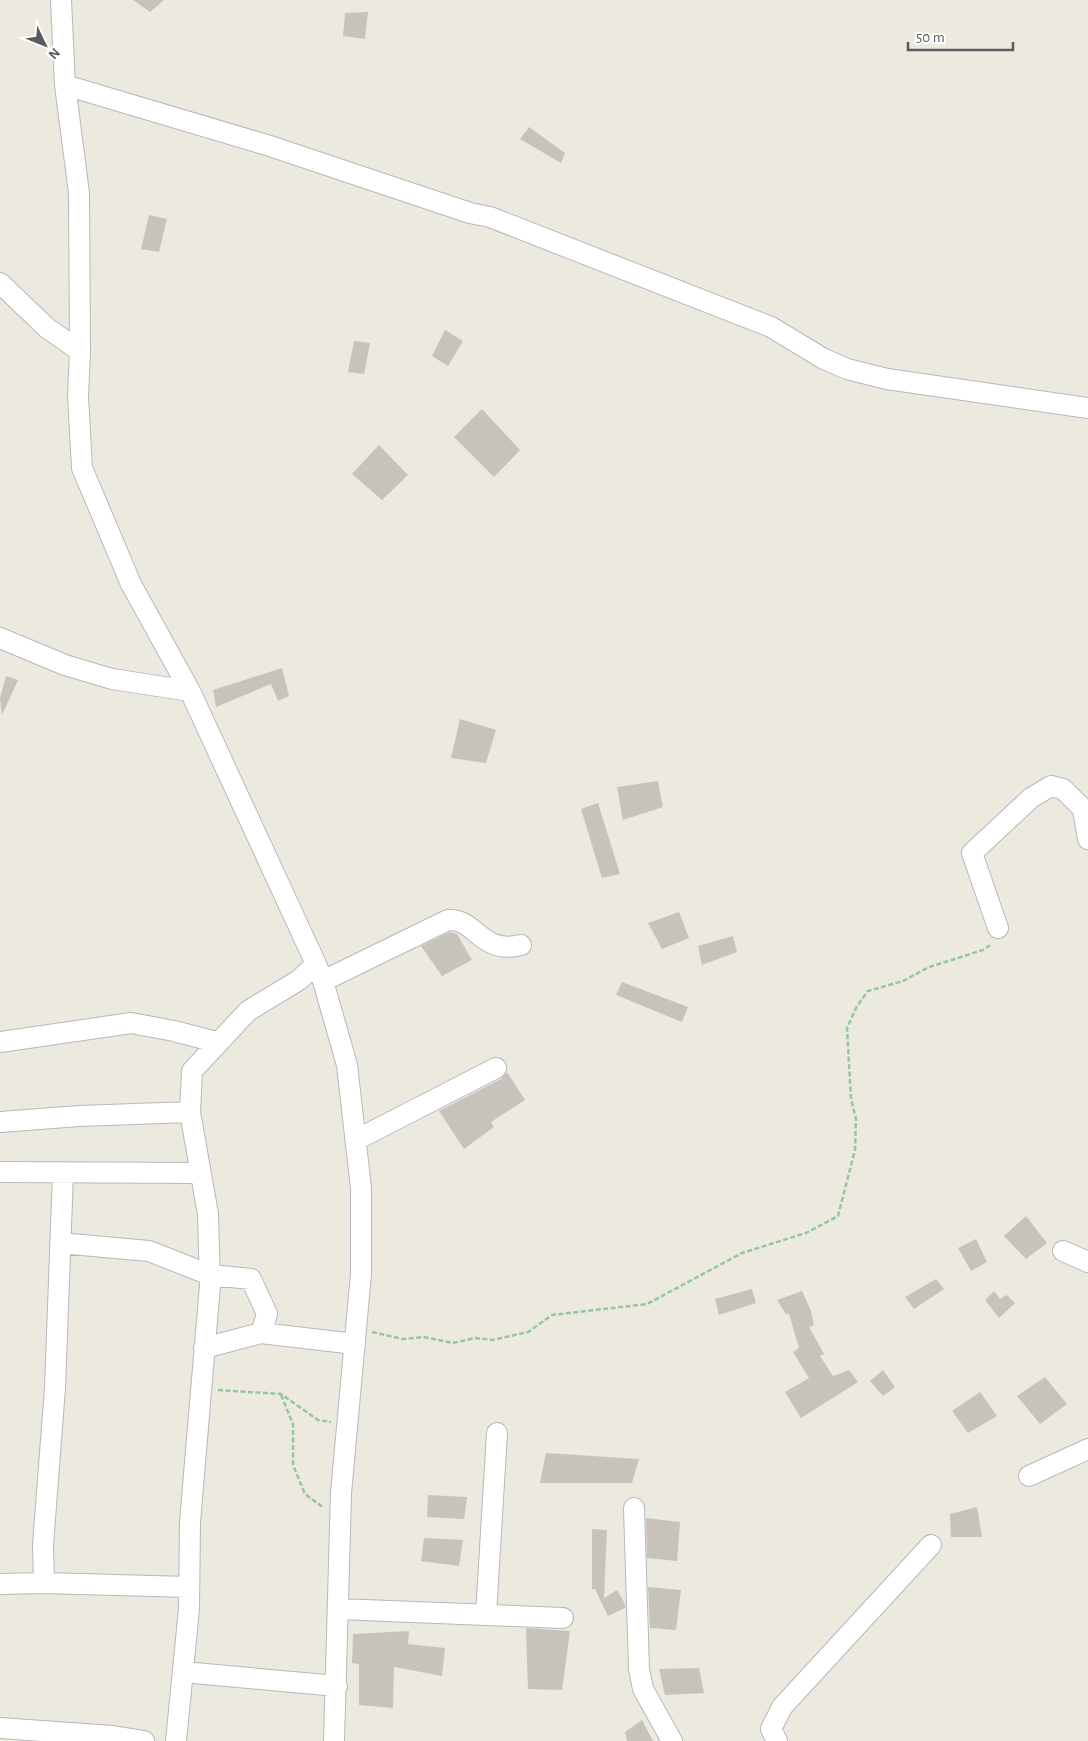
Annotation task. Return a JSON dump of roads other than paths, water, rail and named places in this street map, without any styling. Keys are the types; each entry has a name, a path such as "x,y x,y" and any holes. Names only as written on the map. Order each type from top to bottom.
{"street":[{"path":"62,0 65,85 79,193 80,351 78,396 82,468 131,584 190,691 320,972 348,1065 361,1188 361,1274 340,1522 334,1741"},
{"path":"65,85 270,146 470,213 490,217 771,327 824,360 847,369 887,379 1088,408"},
{"path":"0,283 47,328 80,351"},
{"path":"0,638 65,665 112,679 190,691"},
{"path":"998,928 972,853 1031,798 1051,786 1063,789 1083,809 1088,840"},
{"path":"176,1741 184,1672 189,1587 190,1522 210,1275 208,1214 190,1112 192,1071 216,1042 248,1011 299,980 448,920 458,919 493,944 506,948 521,945"},
{"path":"0,1042 131,1023 174,1030 216,1042"},
{"path":"356,1140 496,1068"},
{"path":"0,1122 79,1116 190,1112"},
{"path":"0,1172 200,1173"},
{"path":"44,1583 43,1545 55,1388 63,1173"},
{"path":"60,1243 149,1251 210,1275 250,1279 268,1314 261,1333"},
{"path":"1063,1251 1088,1262"},
{"path":"204,1348 261,1333 355,1338"},
{"path":"486,1615 497,1433"},
{"path":"1029,1476 1088,1449"},
{"path":"634,1508 639,1669 644,1690 672,1741"},
{"path":"777,1741 771,1729 782,1707 931,1545"},
{"path":"0,1584 44,1583 189,1587"},
{"path":"339,1609 563,1618"},
{"path":"184,1672 337,1686"},
{"path":"0,1728 104,1735 144,1741"}]}
